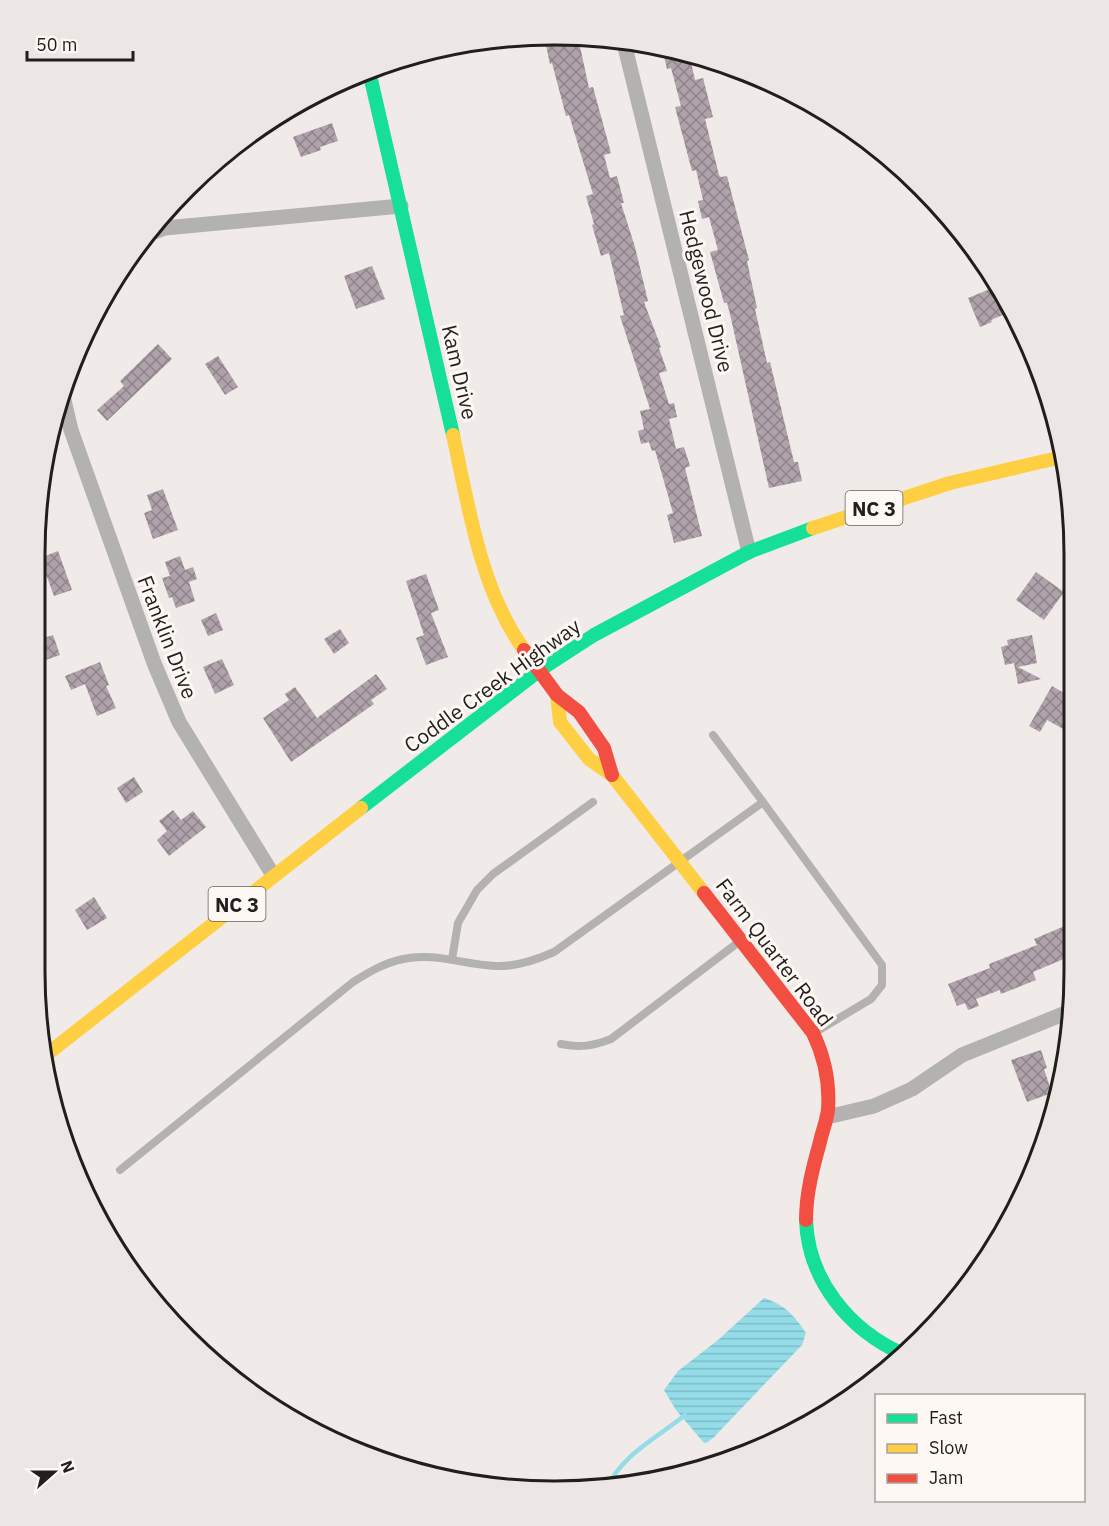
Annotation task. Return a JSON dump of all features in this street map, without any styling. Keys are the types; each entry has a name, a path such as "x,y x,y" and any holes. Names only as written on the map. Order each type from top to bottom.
{"street":[{"name":"Hedgewood Drive","path":"626,50 749,552"},
{"name":"Kam Drive","path":"371,80 476,537 496,600 516,638 540,670"},
{"path":"163,229 401,206"},
{"name":"Franklin Drive","path":"66,410 71,430 150,652 179,722 273,875"},
{"name":"Coddle Creek Highway","path":"51,1051 273,875 540,670 594,635 749,552 827,523 950,483 1055,459"},
{"name":"Farm Quarter Road","path":"540,670 557,694 579,712 604,748 612,775"},
{"name":"Farm Quarter Road","path":"557,694 560,722 589,759 612,775 813,1033 827,1068 828,1111 811,1173 807,1207 807,1239 820,1277 834,1301 853,1321 895,1350"},
{"path":"826,1118 874,1106 912,1089 962,1055 1062,1017"}],"lane":[{"path":"713,735 882,965 882,985 871,999 813,1033"},
{"path":"452,959 458,923 477,890 493,874 593,802"},
{"path":"120,1170 353,982 379,966 404,958 438,957 496,967 533,961 554,952 764,802"},
{"path":"561,1044 577,1047 594,1046 611,1039 741,940"}],"water":[{"path":"764,1298 783,1307 797,1320 806,1333 802,1345 714,1437 704,1443 676,1410 664,1390 678,1371 718,1340"}],"building":[{"path":"546,45 580,46 589,88 593,87 611,153 604,155 610,178 617,176 624,203 621,203 635,247 648,301 644,302 661,347 659,348 667,371 659,373 669,404 674,403 677,417 669,419 676,449 684,447 690,466 685,468 702,536 674,543 667,515 673,513 655,450 652,451 649,442 641,444 638,431 644,429 640,411 650,409 620,316 624,315 609,253 601,256 592,225 594,224 586,196 593,194 569,115 566,116 552,63 550,64"},
{"path":"664,57 691,64 695,80 703,78 713,117 705,119 719,175 727,176 749,260 747,261 757,308 755,309 767,363 770,362 794,462 798,462 802,481 769,488 730,314 727,303 724,303 710,252 718,250 709,217 702,219 698,201 703,200 696,170 692,171 675,107 681,106 671,68 667,69"},
{"path":"332,123 338,141 301,157 293,137"},
{"path":"372,266 385,299 356,309 344,276"},
{"path":"989,289 1004,315 980,327 968,298"},
{"path":"158,344 172,359 107,421 97,410 124,386 120,381"},
{"path":"218,356 238,387 225,395 205,364"},
{"path":"163,489 178,530 153,539 144,513 152,510 147,495"},
{"path":"58,551 72,590 54,596 45,572 45,556"},
{"path":"180,556 185,570 193,567 197,579 189,582 195,601 176,608 172,597 169,598 162,578 170,576 165,562"},
{"path":"1036,572 1064,592 1044,620 1016,600"},
{"path":"426,574 439,610 431,613 448,657 426,665 416,638 424,635 406,581"},
{"path":"216,613 223,630 208,636 201,620"},
{"path":"340,629 349,643 334,654 324,639"},
{"path":"53,635 60,655 45,660 45,638"},
{"path":"1032,635 1037,663 1018,667 1041,679 1018,684 1014,663 1005,665 1001,647 1008,645 1007,640"},
{"path":"222,659 234,685 215,694 203,667"},
{"path":"100,662 109,685 106,686 116,708 97,716 85,684 71,690 65,676"},
{"path":"376,674 387,689 371,700 374,704 291,762 263,718 289,700 285,694 295,687 317,718"},
{"path":"1052,686 1064,693 1064,729 1047,720 1040,732 1029,726"},
{"path":"134,777 143,792 126,803 117,788"},
{"path":"173,810 181,820 193,811 206,827 169,856 157,840 167,831 159,821"},
{"path":"94,897 107,918 87,930 75,910"},
{"path":"1064,926 1064,959 1033,972 1036,980 1001,994 1000,990 976,999 979,1006 968,1010 965,1003 957,1006 948,984 990,968 989,964 1037,945 1034,939"},
{"path":"1041,1050 1047,1068 1044,1069 1050,1088 1049,1094 1027,1102 1011,1060"}],"waterway":[{"path":"612,1478 631,1456 685,1415"}],"traffic: fast":[{"path":"371,80 453,435"},
{"path":"361,808 540,670 594,635 749,552 813,528"},
{"path":"806,1220 814,1263 835,1301 865,1331 895,1350"}],"traffic: slow":[{"path":"453,435 471,519 486,574 509,626 524,650"},
{"path":"813,528 950,483 1055,459"},
{"path":"557,695 560,722 589,759 612,775 704,893"},
{"path":"51,1051 361,808"}],"traffic: jam":[{"path":"524,650 557,695 579,712 604,748 612,775"},
{"path":"704,893 813,1033 821,1052 826,1070 828,1110 810,1180 806,1220"}]}
